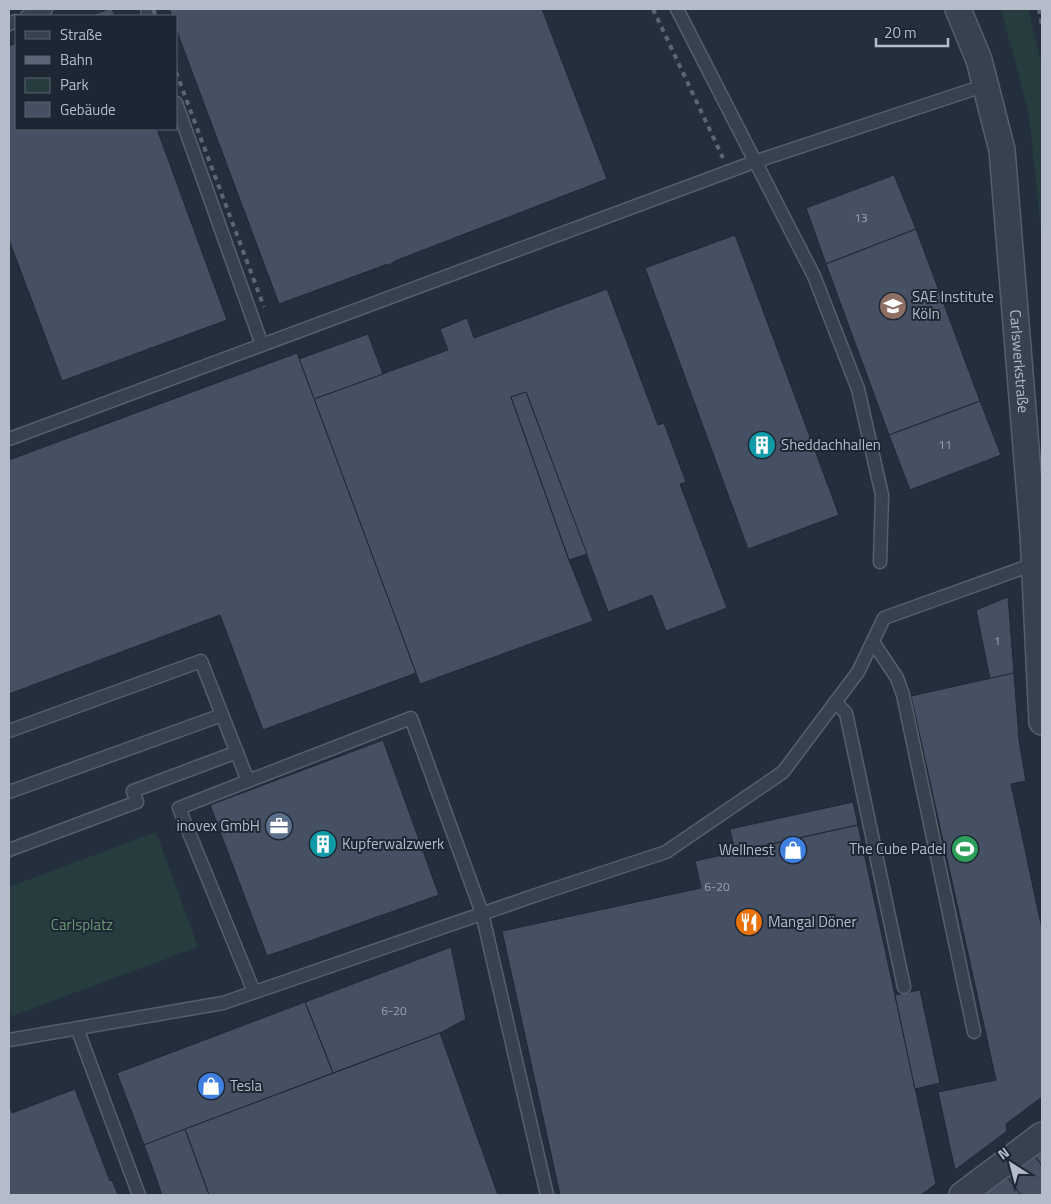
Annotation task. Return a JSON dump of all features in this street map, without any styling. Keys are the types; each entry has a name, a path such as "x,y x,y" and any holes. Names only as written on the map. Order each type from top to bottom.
{"street":[{"name":"Carlswerkstraße","path":"958,9 979,60 1002,150 1034,564 1042,722"},
{"path":"962,1195 1042,1135"}],"lane":[{"path":"30,15 46,9"},
{"path":"677,9 814,276 858,389 882,495 880,562"},
{"path":"9,439 754,162 986,85"},
{"path":"178,109 262,345"},
{"path":"9,1040 223,1003 482,913 666,852 783,772 858,672 884,618 1034,564"},
{"path":"873,642 897,678 903,695 974,1032"},
{"path":"9,731 201,661 248,781"},
{"path":"835,702 846,713 904,987"},
{"path":"9,792 222,715"},
{"path":"254,992 180,808 411,718 482,913 546,1195"},
{"path":"9,850 137,802 133,791 237,752"},
{"path":"77,1028 139,1195"}],"green space":[{"path":"1001,9 1028,9 1042,66 1042,241 1029,114"},
{"name":"Carlsplatz","path":"156,832 198,947 12,1016 9,1008 9,887"}],"building":[{"path":"112,9 115,15 92,15"},
{"path":"169,9 542,9 607,179 395,261 388,266 388,264 279,304 178,34 178,15 172,15"},
{"path":"15,43 15,130 157,130 227,320 62,381 9,240 9,46"},
{"path":"894,175 916,229 826,264 806,208"},
{"name":"SAE Institute Köln","path":"916,229 980,401 889,435 826,264"},
{"name":"Sheddachhallen","path":"735,235 839,515 748,549 645,268"},
{"path":"607,289 658,425 664,423 686,482 680,484 727,608 666,631 652,595 608,612 526,392 511,397 569,560 593,621 420,684 314,399 448,350 440,329 467,318 474,338"},
{"path":"368,334 383,374 314,399 299,359"},
{"path":"297,353 416,673 263,730 220,615 9,694 9,460"},
{"path":"526,392 587,554 569,560 511,397"},
{"path":"980,401 1001,455 910,490 889,435"},
{"path":"1008,597 1014,673 990,679 976,610"},
{"path":"1014,673 1019,740 1026,781 1011,784 1042,929 1042,1097 1006,1124 1007,1131 955,1170 938,1092 996,1080 911,696"},
{"name":"Kupferwalzwerk","path":"383,740 439,895 267,956 210,805"},
{"path":"853,802 858,825 735,852 730,829"},
{"path":"858,825 936,1184 921,1195 560,1195 502,931 701,888 695,861"},
{"path":"451,947 466,1019 440,1033 333,1073 305,1002"},
{"path":"920,990 940,1083 915,1089 895,995"},
{"path":"305,1002 333,1073 144,1145 117,1073"},
{"path":"440,1033 498,1195 209,1195 185,1129"},
{"path":"75,1089 110,1181 112,1180 118,1195 9,1195 9,1104 12,1113"},
{"path":"185,1129 209,1195 162,1195 144,1145"},
{"path":"1042,1151 1042,1166 1035,1156"},
{"path":"1035,1156 1042,1166 1042,1195 1021,1195 1007,1177"},
{"path":"1007,1177 1021,1195 988,1195 986,1192"}],"railway":[{"path":"153,9 156,15"},
{"path":"653,9 723,158"},
{"path":"1039,9 1042,25"},
{"path":"178,77 264,307"}],"place":[{"name":"SAE Institute Köln","path":"893,306"},
{"name":"Sheddachhallen","path":"762,445"},
{"name":"inovex GmbH","path":"279,826"},
{"name":"Kupferwalzwerk","path":"323,844"},
{"name":"The Cube Padel","path":"965,849"},
{"name":"Wellnest","path":"793,850"},
{"name":"Mangal Döner","path":"749,922"},
{"name":"Tesla","path":"211,1086"}]}
